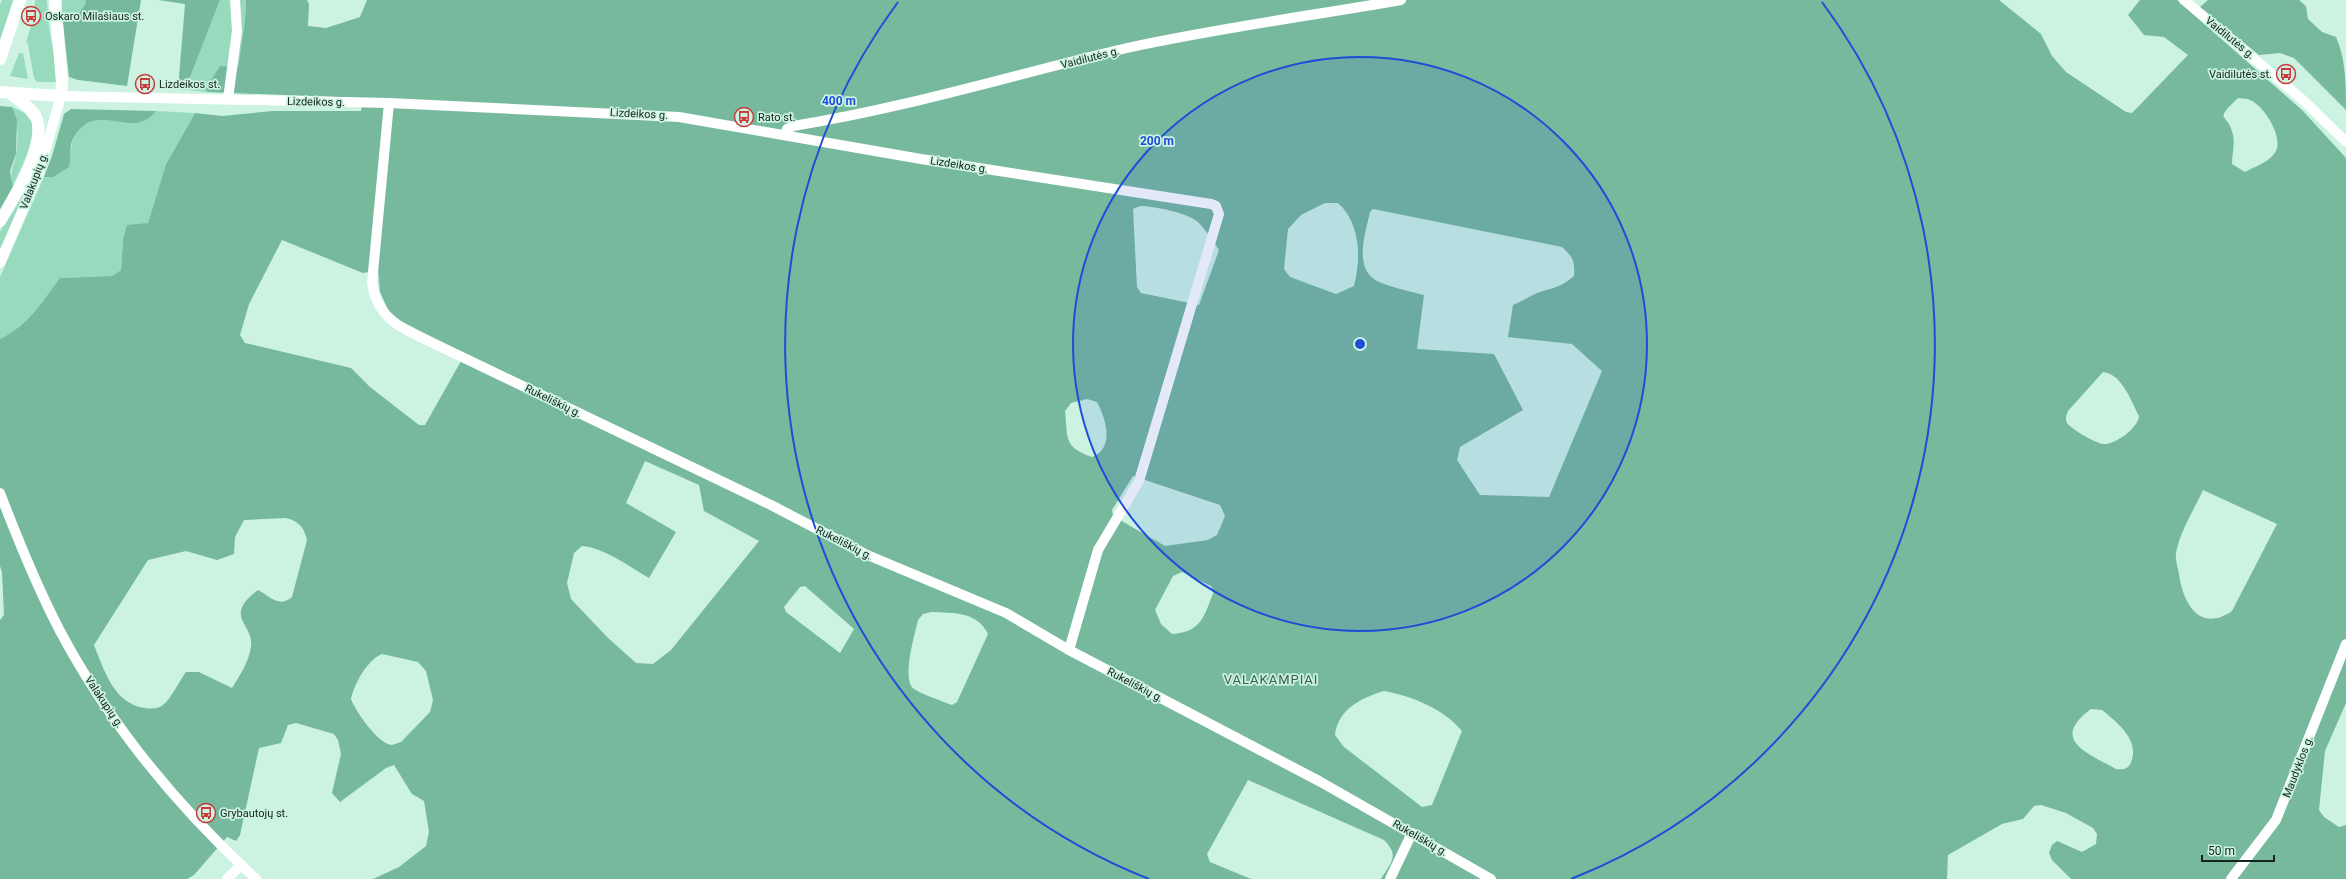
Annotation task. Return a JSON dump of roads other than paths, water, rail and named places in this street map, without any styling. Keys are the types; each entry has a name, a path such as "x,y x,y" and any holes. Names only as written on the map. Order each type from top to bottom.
{"main road":[{"path":"0,59 20,0"},
{"path":"6,93 61,96 62,84 54,0"},
{"path":"0,221 19,188 33,159 39,127 36,116 6,93"}],"street":[{"path":"228,99 237,31 235,0"},
{"name":"Vaidilutės g.","path":"785,134 787,129 793,126 910,101 1127,48 1227,29 1401,0"},
{"name":"Vaidilutės g.","path":"2184,0 2304,100 2346,142"},
{"name":"Lizdeikos g.","path":"61,96 389,103 679,117 785,134 921,159 1216,206 1219,214 1139,482 1098,550 1069,650"},
{"name":"Valakupių g.","path":"0,263 46,154 61,96"},
{"name":"Rukeliškių g.","path":"389,103 372,283 376,301 388,319 414,334 771,505 865,554 1006,613 1069,650 1312,778 1491,879"},
{"path":"28,197 33,159"},
{"name":"Valakupių g.","path":"0,493 31,571 81,668 132,744 167,788 256,879"},
{"name":"Maudyklos g.","path":"2231,879 2276,820 2346,644"},
{"path":"1390,879 1412,834"},
{"path":"227,879 241,865"}],"place":[{"name":"Oskaro Milašiaus st.","path":"31,16"},
{"name":"Vaidilutės st.","path":"2286,74"},
{"name":"Lizdeikos st.","path":"145,84"},
{"name":"Rato st.","path":"744,117"},
{"name":"Grybautojų st.","path":"206,813"}],"district":[{"name":"VALAKAMPIAI","path":"1271,679"}]}
